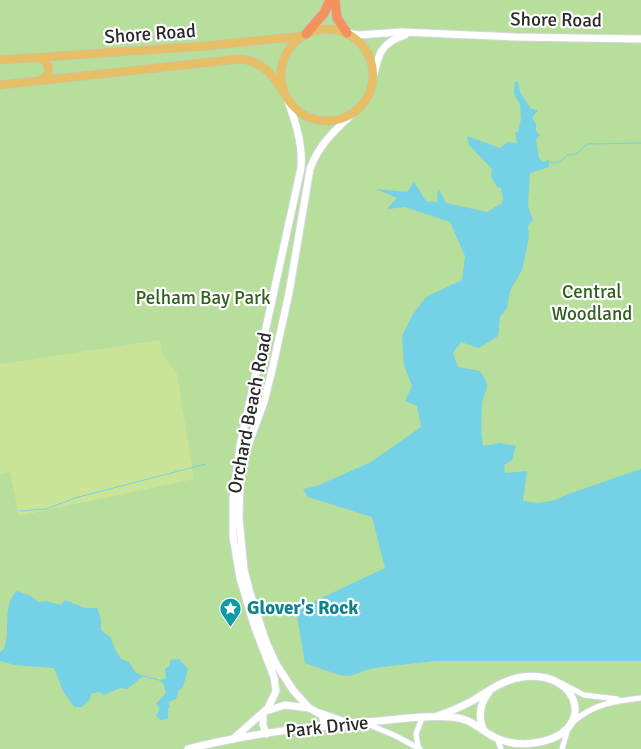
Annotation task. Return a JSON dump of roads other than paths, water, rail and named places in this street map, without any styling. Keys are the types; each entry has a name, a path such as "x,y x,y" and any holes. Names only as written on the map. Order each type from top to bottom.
{"highway":[{"path":"304,35 324,13 330,0"},
{"path":"335,0 336,17 347,33"}],"main road":[{"path":"327,29 347,33 358,40 366,50 373,66 373,79 365,102 351,115 335,121 318,120 298,111 286,96 281,77 284,60 292,45 304,35 318,30 327,29"},
{"name":"Shore Road","path":"0,60 205,46 304,35"},
{"path":"37,57 46,61 49,67 47,76 39,81"},
{"name":"Shore Road","path":"0,85 239,59 251,60 267,70 286,96"}],"street":[{"name":"Shore Road","path":"347,33 358,35 402,32 641,39"},
{"name":"Shore Road","path":"373,79 378,58 384,47 391,40 410,33"},
{"name":"Orchard Beach Road","path":"233,739 264,712 276,694 276,684 242,586 234,547 233,498 238,457 301,168 302,149 300,136 286,96"},
{"name":"Orchard Beach Road","path":"348,723 310,708 293,690 279,669 266,642 247,580 238,518 240,486 247,448 264,402 274,361 292,277 310,169 315,156 324,142 351,115"},
{"name":"Park Drive","path":"437,716 464,705 502,682 522,677 541,677 554,680 584,694 623,700"},
{"path":"554,680 572,696 575,707 562,749"},
{"path":"483,729 480,707 492,688"},
{"name":"Park Drive","path":"188,749 233,739 324,726 437,716 464,719 498,738 518,744 534,743 550,739 570,726 584,713 594,708 623,700 641,698"},
{"path":"266,734 263,725 264,712 285,705 310,708"},
{"path":"319,713 323,717 324,726"},
{"path":"419,748 416,734 422,718"},
{"path":"362,722 391,733 419,748"},
{"path":"498,738 501,749"}],"water":[{"path":"518,81 520,92 531,109 538,110 532,118 536,124 536,131 540,135 536,139 539,158 543,162 549,160 549,167 530,173 528,206 533,220 528,226 529,237 522,270 510,291 507,308 500,317 498,336 479,348 461,342 453,353 458,367 480,371 484,378 487,387 482,401 483,446 500,443 516,446 512,460 504,465 505,473 527,471 523,501 537,503 552,501 641,469 641,661 435,661 382,667 350,676 339,675 305,663 296,610 385,568 372,517 308,497 303,489 317,486 371,462 421,427 417,406 405,401 412,386 404,365 402,336 413,314 426,297 462,280 465,256 450,222 405,207 387,209 397,198 376,189 407,192 414,182 426,201 437,202 438,188 446,203 487,212 502,203 501,188 497,187 491,177 492,169 469,145 467,136 500,148 508,142 517,143 515,132 518,132 521,119 520,104 514,94 515,82"},
{"path":"17,591 31,596 38,602 46,601 61,605 65,600 85,608 97,608 101,619 101,630 111,638 121,659 129,662 135,672 143,676 127,689 120,688 104,695 99,692 91,694 90,699 82,707 74,707 63,691 54,668 15,665 0,661 0,652 4,649 7,637 9,605"},
{"path":"179,659 188,669 183,687 179,690 176,699 168,702 170,706 168,709 168,719 161,720 156,716 160,708 156,704 166,693 163,683 159,680 166,679 165,669 170,665 170,660"}],"waterway":[{"path":"549,163 559,162 568,155 576,154 587,144 641,143"},
{"path":"20,511 46,509 75,498 206,464"},
{"path":"143,676 159,680"}],"place":[{"name":"Glover's Rock","path":"231,627"}],"park label":[{"name":"Pelham Bay Park","path":"203,298"},
{"name":"Central Woodland","path":"592,303"}]}
